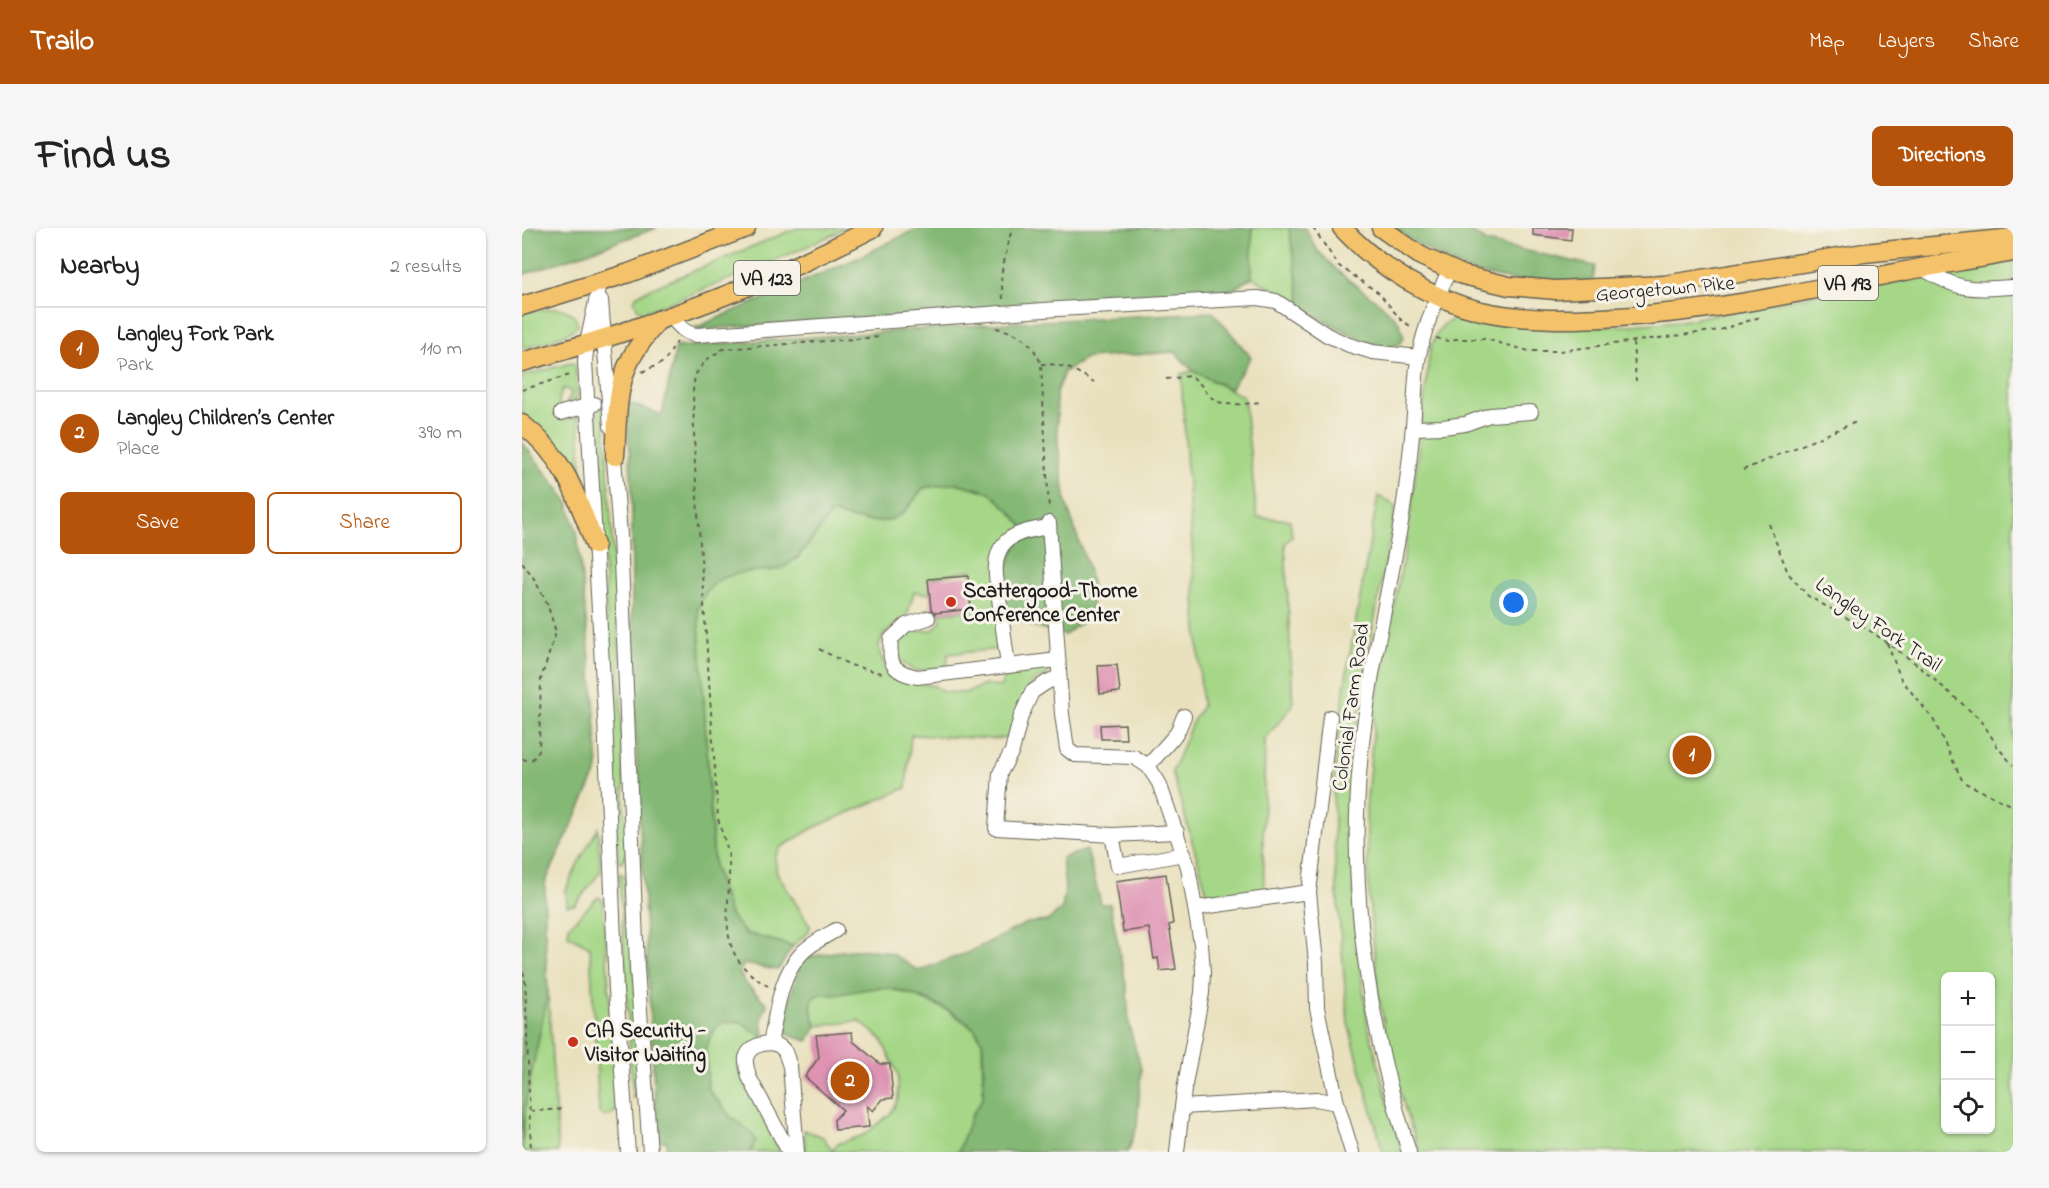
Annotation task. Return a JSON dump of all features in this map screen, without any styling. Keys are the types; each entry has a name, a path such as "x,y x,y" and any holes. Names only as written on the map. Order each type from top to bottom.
{"main road":[{"name":"VA 123","path":"522,306 600,283 675,257 746,228"},
{"name":"VA 123","path":"522,362 664,318 766,279 873,228"},
{"name":"Georgetown Pike","path":"1342,228 1394,271 1438,296 1473,309 1511,317 1565,319 1634,316 1718,308 2013,252"},
{"name":"Georgetown Pike","path":"1381,228 1421,256 1449,270 1478,280 1524,288 1556,290 1633,288 1699,281 1886,250 2013,238"},
{"path":"615,456 621,388 625,373 639,346 664,318"},
{"path":"522,424 547,446 564,470 595,545"}],"street":[{"path":"1922,268 1942,281 1959,287 1978,289 2013,287"},
{"name":"Colonial Farm Road","path":"1409,1152 1394,1105 1369,994 1362,931 1357,837 1360,764 1369,687 1401,521 1413,428 1418,357 1427,323 1449,270"},
{"path":"600,283 595,341 608,400 615,456 637,968 650,1152"},
{"path":"664,318 684,331 698,335 1257,298 1276,301 1327,335 1349,345 1373,352 1418,357"},
{"path":"595,341 585,361 616,990 628,1152"},
{"path":"561,413 608,400"},
{"path":"1413,428 1454,426 1490,415 1531,412"},
{"path":"1008,666 996,576 995,564 998,552 1012,536 1049,525 1059,677 1067,749 1074,755 1134,757 1148,766 1159,783 1177,832 1196,908 1203,972 1202,993 1182,1107 1177,1152"},
{"path":"928,618 906,625 891,639 891,664 899,673 917,677 1058,660"},
{"path":"1059,677 1032,692 1012,751 1000,773 996,828 1112,835 1177,832"},
{"path":"1148,766 1177,733 1184,716"},
{"path":"1330,717 1309,892 1316,963 1317,1008 1337,1103 1352,1152"},
{"path":"1112,835 1118,866 1184,854"},
{"path":"1196,908 1309,892"},
{"path":"770,1043 787,977 801,954 836,930"},
{"path":"789,1152 749,1077 746,1063 752,1048 770,1043 780,1047 790,1066 797,1152"},
{"path":"1182,1107 1316,1099 1337,1103"}],"path":[{"path":"1004,313 1001,275 1011,228"},
{"path":"1313,228 1339,266 1379,292 1401,320 1413,328"},
{"path":"994,328 1011,331 1025,339 1036,352 1041,364 1049,525"},
{"path":"782,992 751,975 730,945 728,932 729,861 718,818 695,467 693,391 695,375 706,360 723,350 888,336"},
{"path":"1633,342 1636,381"},
{"path":"1041,364 1058,364 1094,382"},
{"path":"1166,379 1191,376 1218,403 1262,402"},
{"path":"1743,470 1856,422"},
{"name":"Langley Fork Trail","path":"1769,524 1788,573 1808,596 1872,632 1915,663 1981,720 1999,749 2013,765"},
{"path":"522,562 547,603 556,632 541,679 539,750 533,759 522,758"},
{"path":"1887,644 1901,679 1933,719 1963,782 2013,806"},
{"path":"819,649 850,665 890,675 911,675"},
{"path":"522,972 525,976 528,1027 531,1152"},
{"path":"530,1111 565,1109"}],"green space":[{"path":"522,228 657,228 522,275"},
{"path":"797,228 846,228 772,262 697,292 646,311 642,312 637,308 634,301 636,296 643,292"},
{"path":"918,228 1252,228 1252,277 1232,290 1201,297 690,330 860,257"},
{"path":"1252,228 1289,228 1301,305 1252,277"},
{"path":"1289,228 1305,228 1318,251 1341,274 1383,306 1399,322 1404,338 1399,344 1387,348 1366,342 1314,315 1301,305"},
{"path":"1394,228 1465,228 1487,242 1595,266 1593,280 1547,283 1480,274 1448,262"},
{"path":"2013,256 2013,1152 1420,1152 1406,1113 1379,998 1369,899 1366,809 1376,701 1409,528 1430,350 1436,334 1444,324 1454,319 1545,325 1619,326 1681,321"},
{"path":"557,308 571,313 578,326 559,337 522,348 522,312"},
{"path":"1213,312 1251,357 1230,389 1193,371 1175,352 1087,358 1064,372 1056,393 1058,444 1066,503 1087,565 1094,596 1089,616 1065,635 1024,623 1009,612 1002,603 996,592 1024,528 989,492 956,483 923,488 905,511 889,520 870,521 831,513 810,544 782,568 730,575 708,589 698,608 714,866 730,915 745,933 793,946 778,970 744,964 739,972 745,983 767,1004 762,1018 764,1038 740,1022 724,1022 715,1028 706,1048 708,1089 730,1116 751,1132 756,1141 750,1152 667,1152 667,1141 657,1141 638,789 632,638 632,494 627,402 662,415 676,347 1023,322"},
{"path":"571,363 575,364 578,397 576,400 567,402 572,392 563,388 559,407 561,419 579,417 582,493 522,416 522,376"},
{"path":"1193,371 1244,397 1257,517 1290,520 1292,537 1285,543 1293,705 1265,739 1264,891 1208,896 1172,772 1192,723 1202,706 1181,374"},
{"path":"602,407 605,426 619,645 626,856 621,862 618,860 597,410"},
{"path":"522,442 567,500 577,532 594,698 598,769 545,883 548,993 526,1100 522,1152"},
{"path":"956,483 989,492 1024,528 996,592 1000,649 948,654 947,668 914,671 901,662 897,647 902,635 913,631 933,630 941,621 939,613 974,610 971,570 929,579 930,594 914,592 906,619 892,627 884,635 879,645 886,667 896,679 935,686 943,692 964,693 986,685 1000,687 1012,670 1047,667 1049,669 1047,675 1035,680 1026,692 1007,737 995,739 911,735 906,788 813,828 780,848 775,858 777,873 810,926 809,931 793,946 745,933 730,915 714,866 698,608 703,595 720,577 797,559 831,513 856,520 904,512 923,488"},
{"path":"1378,496 1396,506 1368,654 1354,752 1351,840 1356,935 1368,1025 1392,1118 1404,1152 1383,1152 1348,1023 1335,867 1333,785 1345,682"},
{"path":"598,828 601,871 575,905 567,906 566,890"},
{"path":"1087,850 1101,904 1110,904 1127,989 1129,1025 1141,1069 1137,1126 1128,1152 958,1152 973,1113 983,1097 982,1042 977,1032 967,1022 940,1006 909,993 877,988 834,995 818,995 813,999 811,1006 817,1026 808,1041 789,1035 782,1023 802,959 844,951 876,950 894,955 918,971 969,952 1027,923 1047,921 1062,909 1065,889 1062,858"},
{"path":"619,874 628,880 641,1085 633,1098"},
{"path":"598,897 603,900 617,1102 615,1112 607,1117 599,1113 590,947 568,935 569,926"},
{"path":"869,988 887,988 912,995 947,1010 975,1030 982,1042 983,1098 974,1112 958,1152 805,1152 804,1130 823,1137 833,1151 837,1144 864,1135 890,1114 898,1099 898,1075 881,1039 859,1021 817,1026 813,1017 812,1002 817,996"},
{"path":"548,993 558,1152 522,1152 526,1100"},
{"path":"724,1022 740,1022 764,1038 740,1059 740,1074 780,1152 750,1152 753,1148 751,1132 730,1116 708,1089 706,1048 715,1028"}],"building":[{"path":"1533,228 1572,228 1571,240 1533,235"},
{"name":"Scattergood-Thorne Conference Center","path":"968,576 971,609 935,613 931,610 928,579"},
{"path":"1117,665 1120,692 1100,694 1098,666"},
{"path":"1125,724 1126,739 1101,739 1100,725"},
{"path":"1166,874 1173,924 1169,925 1176,969 1160,971 1158,958 1154,959 1149,928 1123,932 1116,881"},
{"path":"852,1032 853,1041 880,1064 890,1064 893,1098 883,1099 873,1111 867,1106 869,1127 835,1130 834,1120 843,1110 805,1077 819,1057 816,1035"}],"place":[{"name":"Scattergood-Thorne Conference Center","path":"951,602"},
{"name":"Langley Fork Park","path":"1692,755"},
{"name":"CIA Security - Visitor Waiting","path":"573,1042"},
{"name":"Langley Children’s Center","path":"850,1081"}]}
